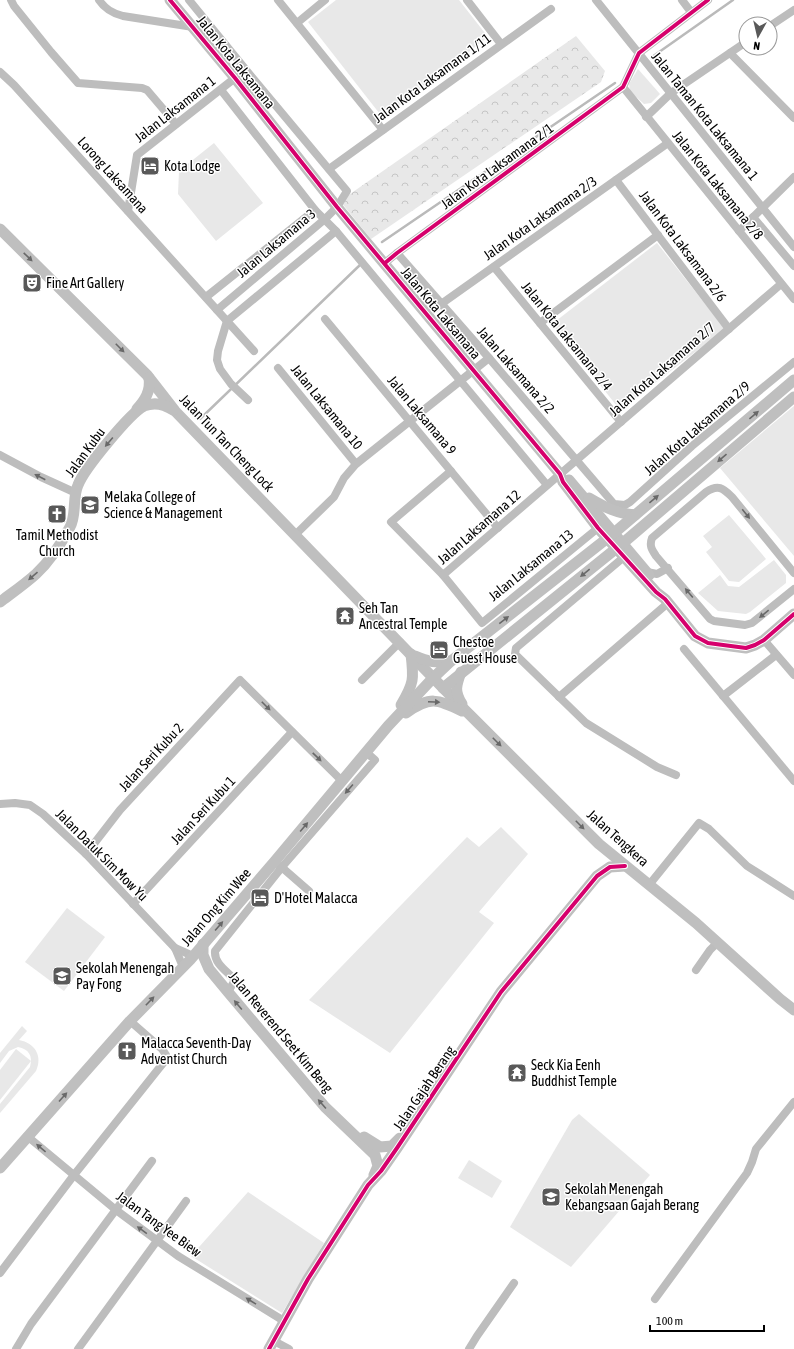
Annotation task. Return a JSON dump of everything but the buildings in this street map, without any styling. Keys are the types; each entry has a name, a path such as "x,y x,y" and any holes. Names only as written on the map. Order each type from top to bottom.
{"main road":[{"name":"Jalan Kota Laksamana","path":"170,0 235,78 337,207 474,369 560,474 563,482 598,528 611,536"},
{"name":"Jalan Tun Tan Cheng Lock","path":"0,229 149,378 175,411 400,642 433,678"},
{"path":"134,412 148,393 150,388 149,378"},
{"name":"Jalan Ong Kim Wee","path":"0,1168 130,1021 183,967 279,864 366,752 433,678 451,661 611,536 794,380"},
{"path":"443,688 461,672 620,546 794,396"},
{"name":"Jalan Kubu","path":"0,602 36,574 46,564 72,521 77,486 83,474 134,412 145,406 157,404 164,405 175,411"},
{"name":"Jalan Kota Laksamana","path":"560,474 567,478 580,492 611,536 620,546"},
{"path":"580,492 610,510 635,515"},
{"path":"620,546 624,557 666,601 695,636 704,642 746,648 764,640 794,614"},
{"path":"620,546 647,572 660,588 666,601"},
{"path":"410,653 426,661 451,661"},
{"path":"388,726 411,689 413,673 410,653"},
{"path":"461,672 456,692 469,715"},
{"name":"Jalan Tengkera","path":"433,678 599,844 718,942 794,1010"},
{"path":"388,726 416,706 429,701 447,704 469,715"},
{"name":"Jalan Gajah Berang","path":"271,1345 308,1279 368,1186 381,1171 501,992 597,876 602,865 603,857 603,852 599,844"},
{"name":"Jalan Gajah Berang","path":"597,876 610,867 625,866"},
{"name":"Jalan Reverend Seet Kim Beng","path":"204,944 203,955 207,965 228,992 325,1107 375,1155 378,1160 378,1166 368,1186"},
{"name":"Jalan Reverend Seet Kim Beng","path":"350,1131 366,1138 380,1147 387,1147 396,1142 412,1124"}],"street":[{"path":"11,0 14,6 51,52 78,83 142,88 147,90 176,124"},
{"path":"99,0 104,7 123,16 193,26"},
{"path":"190,0 329,169"},
{"path":"278,0 383,130"},
{"path":"297,23 325,0"},
{"path":"467,0 501,44"},
{"name":"Jalan Taman Kota Laksamana 1","path":"596,0 794,247"},
{"path":"682,0 691,12"},
{"path":"623,88 639,53 708,0"},
{"name":"Jalan Kota Laksamana 1/11","path":"329,169 550,9"},
{"path":"778,21 793,12"},
{"path":"646,117 671,93 738,48"},
{"path":"730,53 794,118"},
{"name":"Lorong Laksamana","path":"0,72 14,85 254,351"},
{"name":"Jalan Laksamana 1","path":"128,211 137,155 235,78"},
{"name":"Jalan Kota Laksamana 2/8","path":"623,88 794,299"},
{"name":"Jalan Kota Laksamana 2/1","path":"384,263 623,88"},
{"path":"221,90 315,210 336,231 547,485"},
{"name":"Jalan Kota Laksamana 2/3","path":"427,314 668,143"},
{"name":"Jalan Laksamana 3","path":"217,310 325,219 337,207 347,191 329,169"},
{"path":"739,231 794,177"},
{"name":"Jalan Kota Laksamana 2/6","path":"616,180 729,329"},
{"path":"206,297 315,210"},
{"path":"753,217 794,266"},
{"path":"248,400 231,384 220,370 217,360 218,351 227,321 336,231"},
{"path":"540,323 658,235"},
{"name":"Jalan Laksamana 2/2","path":"397,253 614,504"},
{"name":"Jalan Kota Laksamana 2/4","path":"494,267 621,422"},
{"name":"Jalan Kota Laksamana 2/7","path":"560,474 781,284"},
{"name":"Jalan Laksamana 9","path":"325,319 498,528"},
{"path":"296,535 334,497 344,478 356,464 489,358"},
{"name":"Jalan Kota Laksamana 2/9","path":"614,504 625,505 630,502 692,446 794,362"},
{"name":"Jalan Laksamana 10","path":"278,368 356,464"},
{"path":"1,456 76,493"},
{"path":"443,575 391,522 451,471"},
{"name":"Jalan Laksamana 12","path":"482,623 443,575 560,474"},
{"path":"794,573 732,497 725,491 718,488 712,488 706,492 652,538 650,543 651,548 710,619 714,621 745,625 752,624 794,589"},
{"name":"Jalan Laksamana 13","path":"482,623 598,528"},
{"path":"624,557 516,648 515,654 586,724 657,767 676,775"},
{"path":"647,572 657,574 668,568"},
{"path":"559,697 666,601"},
{"path":"764,640 794,675"},
{"path":"362,680 400,642"},
{"path":"684,650 794,781"},
{"path":"723,696 776,655"},
{"name":"Jalan Seri Kubu 2","path":"86,854 120,810 240,680 292,732"},
{"path":"292,732 342,781"},
{"name":"Jalan Seri Kubu 1","path":"133,904 292,732"},
{"path":"228,992 235,980 217,962 215,951 279,864 375,760 366,752"},
{"name":"Jalan Datuk Sim Mow Yu","path":"0,804 15,803 30,805 43,814 86,854 174,948 183,967"},
{"path":"649,885 698,823 709,829 747,866 794,896"},
{"path":"279,864 309,891"},
{"path":"696,970 710,950 718,942"},
{"name":"Jalan Datuk Sim Mow Yu","path":"174,948 193,956"},
{"path":"0,1273 164,1062 166,1056 162,1049 130,1021"},
{"path":"655,1299 747,1173 756,1149 794,1102"},
{"name":"Jalan Tang Yee Biew","path":"27,1136 116,1210 178,1256 284,1322"},
{"path":"16,1349 31,1324 152,1161"},
{"path":"78,1349 156,1240 186,1201"},
{"path":"469,1349 476,1336 514,1283"},
{"path":"271,1345 289,1349"}],"green space":[{"path":"336,0 459,0 488,37 383,118 308,22"},
{"path":"576,36 605,71 601,82 371,239 340,201"},
{"path":"638,69 660,94 651,103 644,104 630,91 629,84"},
{"path":"214,143 263,203 216,241 178,194 179,171"},
{"path":"657,243 725,329 620,410 552,324"},
{"path":"794,406 794,556 720,468"},
{"path":"729,515 766,559 739,582 729,581 706,552 712,547 703,536"},
{"path":"774,560 786,575 786,583 746,614 718,611 698,593 720,575 728,586 739,587"},
{"path":"501,827 528,854 479,912 494,923 390,1053 309,1000 467,837 479,847"},
{"path":"67,908 105,937 64,991 25,962"},
{"path":"22,1026 27,1031 19,1040 33,1047 38,1055 38,1065 36,1071 0,1113 0,1104 30,1067 31,1060 29,1054 25,1049 18,1047 9,1051 0,1063 0,1053"},
{"path":"16,1049 31,1061 0,1100 0,1070"},
{"path":"579,1114 650,1175 571,1267 510,1227 572,1120"},
{"path":"469,1160 502,1181 492,1198 458,1178"},
{"path":"248,1192 324,1243 282,1313 191,1256"}],"waterway":[{"path":"652,57 733,0"},
{"path":"382,242 615,83"},
{"path":"200,419 361,264"}],"cycle path":[{"path":"170,0 235,78 337,207 560,474 563,482 598,528 656,592 665,599 695,636 708,643 746,648 764,640 794,614"},
{"path":"385,263 623,87 639,53 708,0"},
{"path":"269,1349 308,1279 368,1185 381,1171 397,1148 501,992 597,876 610,867 625,866"}],"place":[{"name":"Kota Lodge","path":"150,166"},
{"name":"Fine Art Gallery","path":"32,283"},
{"name":"Melaka College of Science & Management","path":"90,505"},
{"name":"Tamil Methodist Church","path":"57,514"},
{"name":"Seh Tan Ancestral Temple","path":"345,616"},
{"name":"Chestoe Guest House","path":"439,650"},
{"name":"D'Hotel Malacca","path":"260,898"},
{"name":"Sekolah Menengah Pay Fong","path":"62,976"},
{"name":"Malacca Seventh-Day Adventist Church","path":"127,1051"},
{"name":"Seck Kia Eenh Buddhist Temple","path":"517,1073"},
{"name":"Sekolah Menengah Kebangsaan Gajah Berang","path":"551,1197"}]}
